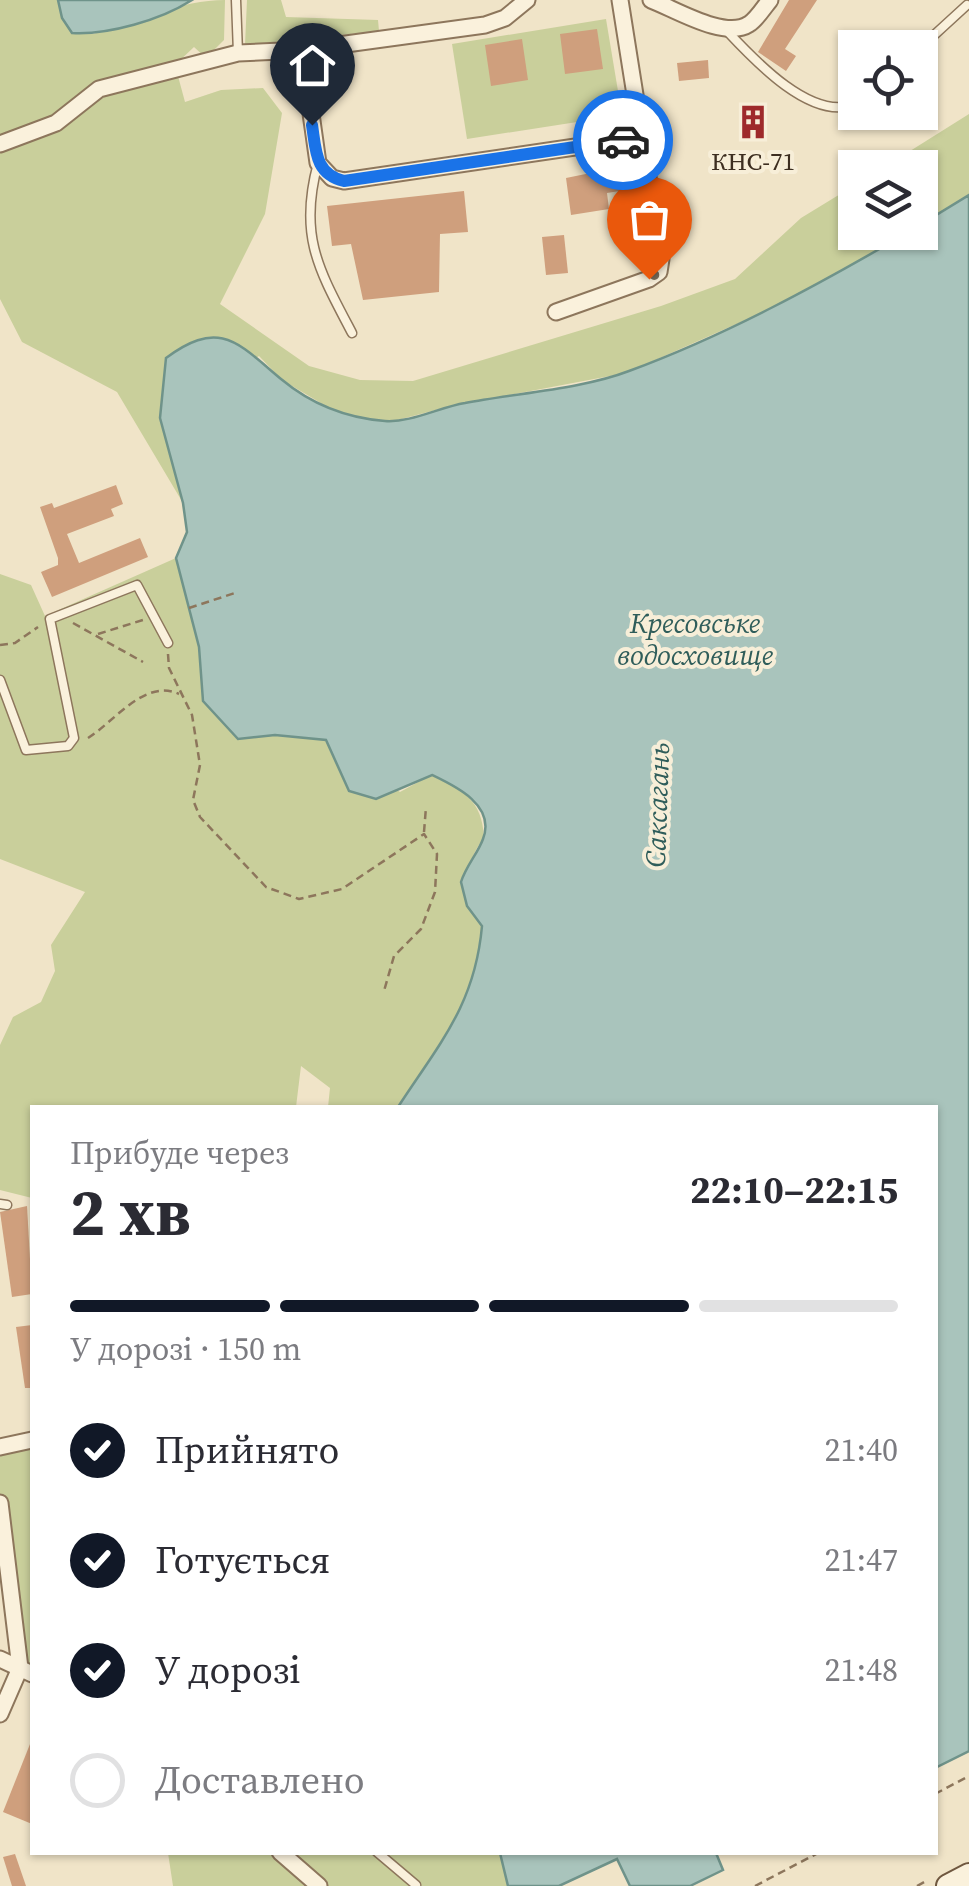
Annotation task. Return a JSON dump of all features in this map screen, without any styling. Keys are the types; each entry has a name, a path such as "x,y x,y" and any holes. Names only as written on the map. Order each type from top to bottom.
{"main road":[{"path":"948,1886 969,1875"}],"street":[{"path":"0,144 56,123 99,90 238,53 302,50 486,25 506,18 527,0"},
{"path":"556,312 649,279 658,272 662,258 620,0"},
{"path":"651,0 724,28 750,24 770,0"},
{"path":"302,50 318,163 332,178 358,181 643,137"},
{"path":"0,1447 30,1440"},
{"path":"0,1502 26,1671 0,1714"},
{"path":"0,1660 26,1671"},
{"path":"283,1855 318,1886"}],"lane":[{"path":"236,0 238,53"},
{"path":"938,32 968,5"},
{"path":"724,28 764,70 823,108 838,110"},
{"path":"318,163 308,224 315,264 352,333"},
{"path":"0,680 26,750 73,744 54,619 137,585 168,642"},
{"path":"381,1855 416,1885"}],"path":[{"path":"190,608 238,592"},
{"path":"97,634 155,616"},
{"path":"0,646 15,642 54,619 97,634 143,662"},
{"path":"168,642 168,668 192,715 198,748 193,800 200,816 266,887 299,899 342,890 424,834"},
{"path":"73,744 91,737 141,698 167,689 180,694"},
{"path":"384,991 394,956 421,929 435,892 436,854 424,834 426,807"},
{"path":"938,1792 969,1776"},
{"path":"754,1886 814,1855"}],"green space":[{"path":"0,0 58,0 62,18 93,34 175,7 225,0 224,40 206,58 194,47 175,65 185,102 221,90 263,88 282,113 265,214 220,304 309,366 360,380 413,381 661,306 735,279 801,218 838,195 838,250 878,250 797,297 626,373 451,406 390,422 341,415 282,380 259,356 160,418 183,503 117,392 22,342 0,299"},
{"path":"247,0 281,0 286,17 378,20 379,31 245,45"},
{"path":"606,19 622,115 467,139 452,44"},
{"path":"969,114 969,195 938,214 938,150 912,150"},
{"path":"176,558 199,647 203,701 238,738 275,735 326,740 400,792 431,775 461,791 475,805 484,837 468,870 467,892 482,926 478,954 463,1001 399,1105 328,1105 330,1088 301,1066 296,1105 30,1105 30,1198 0,1190 0,1045 13,1017 41,1002 55,971 51,945 85,892 0,859 0,574 31,585 45,616"},
{"path":"30,1440 30,1673 20,1668 0,1503 0,1447"},
{"path":"168,1855 500,1855 508,1886 173,1886"}],"water":[{"path":"58,0 192,0 134,25 72,33 62,18"},
{"name":"Кресовське водосховище","path":"969,195 969,1751 938,1766 938,1105 399,1105 453,1023 472,979 482,926 467,906 461,882 483,839 484,816 471,798 432,775 376,799 349,791 326,740 275,735 238,739 203,701 199,647 176,558 187,532 183,503 160,418 166,358 201,339 228,340 240,346 292,388 343,413 385,421 405,420 465,403 611,377 701,342 877,250 938,250 938,214"},
{"path":"500,1855 717,1855 723,1870 690,1886 630,1886 617,1859 559,1886 508,1886"}],"building":[{"path":"789,0 817,0 785,49 796,56 786,71 758,52"},
{"path":"597,29 603,69 565,74 560,34"},
{"path":"522,39 528,80 491,86 485,45"},
{"path":"708,60 709,78 679,81 677,63"},
{"name":"КНС-71","path":"758,106 764,127 755,135 748,134 742,129 742,117"},
{"path":"635,164 638,188 607,193 609,209 571,215 566,178"},
{"path":"464,191 468,232 440,234 439,292 363,300 351,244 332,246 327,206"},
{"path":"564,235 568,273 546,275 542,237"},
{"path":"116,485 123,504 111,509 114,516 67,534 79,563 140,538 148,557 52,597 41,572 58,565 58,558 40,507 52,503 54,508"},
{"path":"27,1206 30,1294 12,1297 0,1212"},
{"path":"30,1325 30,1388 25,1388 16,1327"},
{"path":"30,1744 30,1823 3,1812"},
{"path":"15,1854 26,1886 12,1886 3,1857"}],"way so far":[{"path":"623,140 643,137 662,258 658,272 649,279"}],"place":[{"name":"КНС-71","path":"753,122"}],"route":[{"path":"312,125 318,163 332,178 344,181 623,140"}],"water label":[{"name":"Саксагань","path":"657,805"}]}
